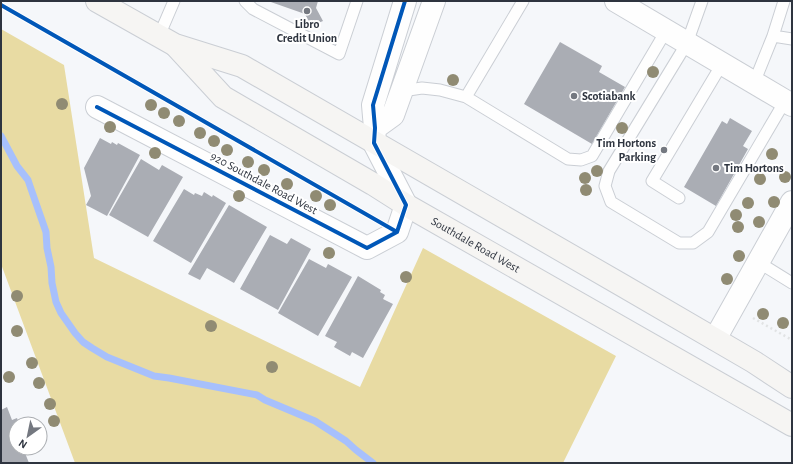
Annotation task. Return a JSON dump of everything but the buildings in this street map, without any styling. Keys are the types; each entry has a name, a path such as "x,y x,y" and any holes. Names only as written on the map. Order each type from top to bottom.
{"main road":[{"name":"Southdale Road West","path":"97,1 167,40 242,66 375,135 754,362 792,387"},
{"name":"Southdale Road West","path":"167,40 223,97 373,184 406,205 792,425"}],"street":[{"path":"405,1 373,105 375,135 406,205"},
{"path":"375,135 393,115 434,1"},
{"path":"616,1 638,7 666,31 789,103"},
{"name":"920 Southdale Road West","path":"97,107 367,248 397,232 406,205"},
{"path":"715,340 792,202"}],"lane":[{"path":"167,40 174,1"},
{"path":"245,1 253,9 339,54 357,1"},
{"path":"466,97 523,1"},
{"path":"702,1 687,43 609,171 605,186 611,202 679,243 693,243 708,232 789,103"},
{"path":"754,82 774,36 784,1"},
{"path":"402,91 422,88 440,90 466,97 568,160 581,160 592,156 666,31"},
{"path":"774,36 792,39"},
{"path":"679,198 652,182 722,64"},
{"path":"758,262 792,283"}],"shaded area":[{"path":"1,29 64,65 94,258 360,387 423,248 616,356 563,463 75,463 1,264"}],"waterway":[{"path":"1,136 17,166 28,180 46,232 47,248 56,302 61,313 83,342 107,357 154,376 257,395 265,400 315,421 346,441 373,463"}],"cycle path":[{"path":"97,107 367,248 397,232 406,205 374,143 375,128 373,105 405,1"},
{"path":"1,5 397,232"}],"place":[{"name":"Libro Credit Union","path":"307,11"},
{"name":"Scotiabank","path":"574,96"},
{"name":"Tim Hortons Parking","path":"664,150"},
{"name":"Tim Hortons","path":"716,168"}]}
